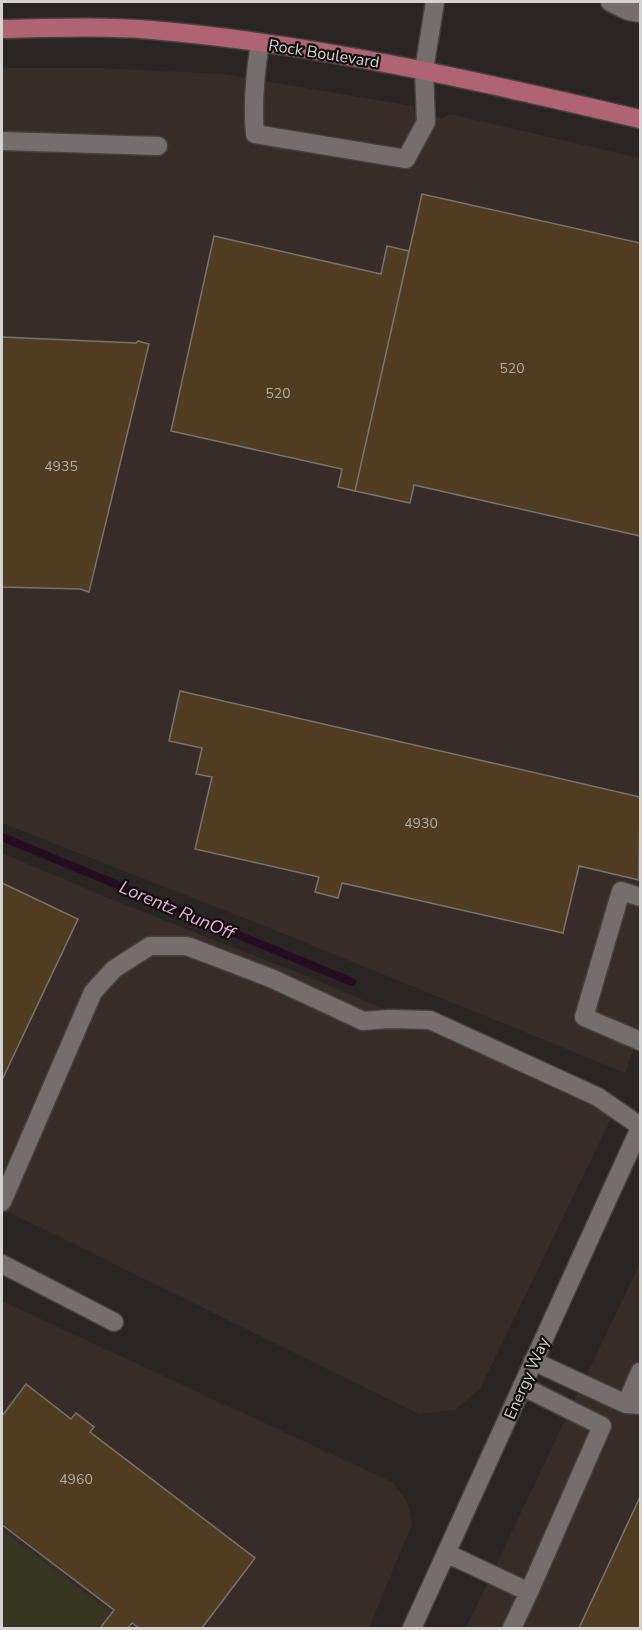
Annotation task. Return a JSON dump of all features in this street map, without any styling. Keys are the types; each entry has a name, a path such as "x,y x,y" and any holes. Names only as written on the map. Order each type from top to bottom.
{"main road":[{"name":"Rock Boulevard","path":"2,29 67,27 151,30 260,43 424,70 640,119"}],"street":[{"path":"260,43 253,87 255,134 406,159 426,122 424,70 435,2"},
{"path":"610,2 640,14"},
{"path":"2,141 158,146"},
{"path":"640,897 621,891 584,1017 640,1041"},
{"path":"2,1202 93,992 114,969 150,946 187,946 273,979 363,1021 430,1020 598,1097 640,1127"},
{"name":"Energy Way","path":"412,1629 640,1127"},
{"path":"2,1264 114,1322"},
{"path":"533,1361 633,1405 640,1372"},
{"path":"512,1629 603,1426 522,1386"},
{"path":"446,1554 529,1592"}],"shaded area":[{"path":"2,68 100,68 223,74 413,106 415,114 443,118 450,114 640,158 640,1030 625,1073 262,925 2,823"},
{"path":"2,853 113,900 301,974 617,1106 480,1389 455,1410 419,1414 2,1209"},
{"path":"640,1263 640,1628 466,1628"},
{"path":"2,1301 392,1482 407,1501 412,1524 369,1628 2,1628"},
{"path":"2,1530 110,1612 97,1628 2,1628"}],"building":[{"path":"422,194 640,243 640,536 414,485 410,503 355,491"},
{"path":"214,236 381,274 387,246 409,251 355,491 338,487 342,469 171,431"},
{"path":"2,337 136,343 138,341 149,344 89,592 80,589 2,587"},
{"path":"180,691 640,797 639,880 579,866 563,933 342,883 338,898 315,892 319,877 195,849 212,777 196,774 202,748 169,741"},
{"path":"2,883 78,919 2,1080"},
{"path":"26,1384 71,1419 76,1413 94,1427 90,1432 255,1558 202,1628 139,1628 132,1623 128,1628 100,1628 114,1610 2,1525 2,1416"},
{"path":"640,1497 640,1628 579,1628 607,1568"}],"waterway":[{"name":"Lorentz RunOff","path":"2,837 352,982"}]}
